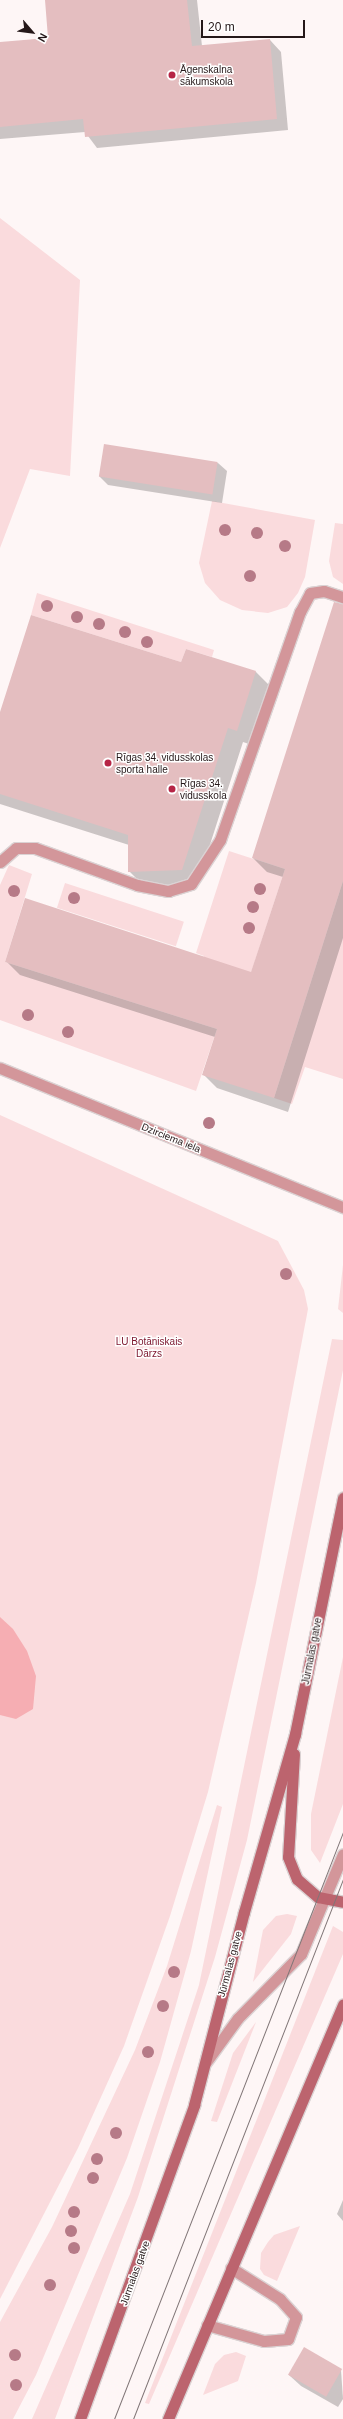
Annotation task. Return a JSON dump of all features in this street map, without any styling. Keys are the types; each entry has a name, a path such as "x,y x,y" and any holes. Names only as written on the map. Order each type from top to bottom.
{"main road":[{"name":"Jūrmalas gatve","path":"80,2419 177,2158 204,2064 296,1734 343,1498"},
{"path":"296,1734 288,1858 297,1879 326,1900 343,1902"},
{"path":"168,2419 230,2268 343,2004"}],"street":[{"path":"0,862 16,848 35,848 137,885 168,891 191,884 220,840 300,612 310,592 324,591 343,597"},
{"name":"Dzirciema iela","path":"0,1068 343,1207"},
{"path":"204,2064 238,2018 288,1971 312,1934 343,1854"},
{"path":"207,2325 264,2341 288,2339 296,2317 280,2299 230,2268"}],"green space":[{"path":"0,218 80,280 70,476 30,469 0,548"},
{"path":"212,501 315,520 305,577 298,593 287,607 268,613 242,610 220,600 205,583 199,563"},
{"path":"335,523 343,524 343,584 333,577 329,561"},
{"path":"37,593 214,650 212,657 186,649 181,662 31,615"},
{"path":"229,851 285,869 247,985 199,969 204,956 196,953"},
{"path":"9,865 32,874 5,962 217,1029 196,1091 0,1020 0,885"},
{"path":"343,881 343,1079 305,1067 292,1104 274,1098"},
{"path":"65,883 184,922 176,946 57,908"},
{"name":"LU Botāniskais Dārzs","path":"0,1115 278,1241 304,1290 308,1309 256,1583 208,1792 170,1916 124,2046 78,2148 0,2299"},
{"path":"343,1265 343,1313 338,1309"},
{"path":"332,1339 343,1340 343,1370 247,1840 215,1957 138,2197 55,2419 32,2419 130,2194 199,1985"},
{"path":"343,1657 343,1804 320,1863 311,1850 311,1814"},
{"path":"217,1805 222,1807 191,1951 160,2062 127,2158 36,2375 13,2419 0,2419 0,2322 52,2227 135,2050 167,1966"},
{"path":"287,1914 297,1916 291,1934 253,1982 263,1930 276,1916"},
{"path":"333,1926 343,1932 343,1954 149,2404 145,2403"},
{"path":"256,2022 217,2122 211,2121 233,2053"},
{"path":"300,2226 277,2281 264,2275 260,2269 261,2253 268,2242 274,2235"},
{"path":"236,2352 246,2356 238,2381 203,2395 215,2364 224,2355"}],"shaded area":[{"path":"0,1617 13,1629 27,1651 36,1676 33,1709 16,1719 0,1715"}],"building":[{"path":"45,0 187,0 192,46 270,39 277,119 85,137 83,119 0,127 0,42 48,38"},
{"path":"104,444 218,462 212,495 99,477"},
{"path":"334,602 343,604 343,881 274,1098 202,1075 217,1029 5,962 25,898 251,972 285,869 252,858"},
{"name":"Rīgas 34. vidusskolas sporta halle","path":"31,615 181,662 186,649 256,671 237,731 228,728 182,870 128,872 128,835 0,794 0,712"},
{"path":"304,2347 342,2369 326,2397 288,2375"}],"tram line":[{"path":"114,2419 343,1832"},
{"path":"133,2419 343,1879"}],"place":[{"name":"Āgenskalna sākumskola","path":"172,75"},
{"name":"Rīgas 34. vidusskolas sporta halle","path":"108,763"},
{"name":"Rīgas 34. vidusskola","path":"172,789"}]}
